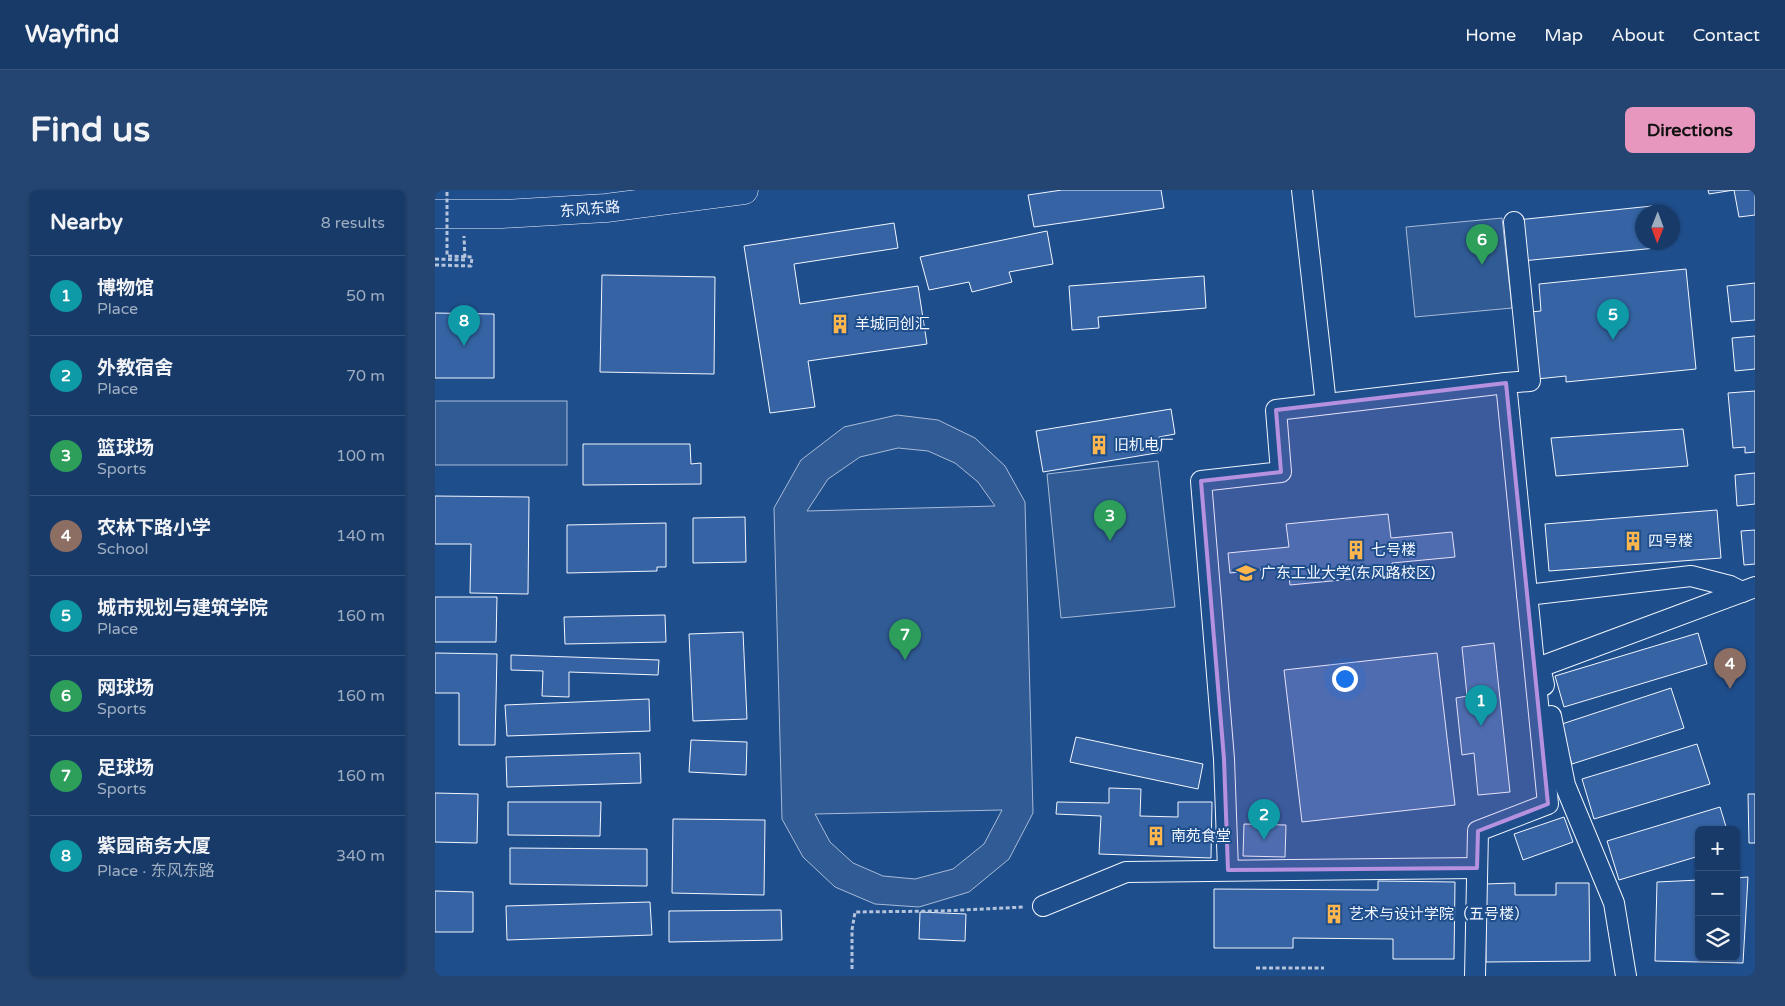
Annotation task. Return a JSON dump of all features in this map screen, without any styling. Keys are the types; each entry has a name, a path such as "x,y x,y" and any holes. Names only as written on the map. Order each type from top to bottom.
{"highway":[{"name":"东风东路","path":"435,214 553,212 606,208 744,190"}],"street":[{"path":"1303,190 1326,404"},
{"path":"1228,870 1224,759 1201,481 1281,472 1276,410 1530,381 1514,222"},
{"path":"1475,976 1478,830 1548,804 1506,383"},
{"path":"1527,595 1691,576 1749,589"},
{"path":"1626,976 1614,903 1565,785 1540,667 1749,589"},
{"path":"1043,906 1126,872 1477,868"}],"path":[{"path":"435,265 471,266 472,257 447,256 447,190"},
{"path":"435,259 465,260"},
{"path":"852,969 852,930 855,912 1001,909 1043,906"},
{"path":"1256,968 1324,968"}],"highlighted area":[{"path":"1506,383 1548,804 1478,831 1477,868 1228,870 1224,759 1201,481 1281,472 1276,410"}],"shaded area":[{"path":"1502,218 1512,308 1415,317 1406,227"},
{"path":"435,401 567,401 567,465 435,465"},
{"path":"897,415 938,420 975,438 1005,466 1025,502 1033,813 1009,859 969,892 919,907 875,904 835,887 803,857 782,819 774,508 801,460 844,427","holes":["898,448 928,451 955,463 978,482 995,506 807,511 828,479 860,457","1002,810 984,844 953,869 915,879 883,876 853,863 830,842 815,814"]},
{"path":"1158,461 1175,607 1061,618 1047,474"}],"building":[{"path":"1062,190 1161,190 1164,208 1034,227 1028,195"},
{"path":"1708,190 1734,190 1709,194"},
{"path":"1734,190 1755,190 1755,215 1739,217"},
{"path":"1635,208 1635,250 1522,261 1517,220"},
{"name":"羊城同创汇","path":"894,223 898,248 794,264 800,304 918,286 927,344 808,361 815,407 770,413 744,246"},
{"path":"1047,231 1053,264 1009,272 1012,282 972,292 969,282 929,290 920,257"},
{"path":"1686,269 1696,369 1566,382 1566,376 1537,379 1530,312 1541,311 1539,284"},
{"path":"602,275 715,277 714,374 600,372"},
{"path":"1204,276 1206,308 1098,317 1099,328 1072,330 1069,286"},
{"path":"1755,283 1755,320 1731,322 1727,286"},
{"path":"435,313 494,314 494,378 435,378"},
{"path":"1755,336 1755,369 1735,371 1732,338"},
{"path":"1755,391 1755,452 1745,453 1745,447 1733,448 1728,393"},
{"name":"旧机电厂","path":"1171,409 1175,434 1159,437 1162,452 1043,472 1036,431"},
{"path":"1683,429 1688,466 1556,476 1551,438"},
{"path":"583,444 690,444 691,464 701,463 701,484 583,485"},
{"path":"1755,473 1755,504 1737,506 1735,475"},
{"path":"435,496 529,497 528,594 470,593 471,544 435,544"},
{"name":"四号楼","path":"1717,510 1721,558 1549,571 1545,524"},
{"name":"七号楼","path":"1388,514 1391,538 1452,532 1455,557 1392,563 1393,575 1290,585 1288,567 1230,573 1228,553 1289,547 1286,524"},
{"path":"745,517 746,562 693,563 693,518"},
{"path":"666,523 666,567 657,567 657,571 567,573 567,525"},
{"path":"1755,530 1755,564 1744,565 1741,531"},
{"path":"435,597 497,597 496,642 435,642"},
{"path":"665,615 666,642 565,644 564,617"},
{"path":"743,632 747,719 693,721 689,634"},
{"path":"1698,633 1707,664 1564,707 1555,676"},
{"path":"1494,643 1510,792 1478,795 1474,753 1462,755 1456,698 1467,696 1462,647"},
{"path":"435,653 497,654 495,745 459,745 459,693 435,693"},
{"path":"1437,653 1455,805 1302,822 1284,670"},
{"path":"511,655 659,660 658,675 569,672 569,697 542,696 543,671 511,670"},
{"path":"1671,688 1684,728 1572,764 1559,725"},
{"path":"649,699 650,731 507,736 505,705"},
{"path":"1076,737 1203,764 1198,789 1070,762"},
{"path":"691,740 747,742 746,775 689,772"},
{"path":"1697,744 1710,784 1594,819 1582,779"},
{"path":"640,753 641,783 507,787 506,757"},
{"name":"南苑食堂","path":"1109,788 1141,789 1140,816 1178,817 1178,802 1212,802 1211,858 1099,854 1101,816 1056,814 1057,802 1109,803"},
{"path":"435,793 478,794 477,843 435,842"},
{"path":"1748,794 1755,794 1755,843 1749,843"},
{"path":"508,802 601,802 600,836 508,835"},
{"path":"1720,807 1726,826 1695,826 1695,857 1619,880 1607,841"},
{"path":"1564,817 1573,842 1523,860 1514,834"},
{"path":"673,819 765,820 764,895 672,893"},
{"path":"1244,824 1286,825 1285,857 1243,856"},
{"path":"510,848 647,849 647,886 510,884"},
{"path":"1748,877 1743,963 1655,961 1657,882 1695,880 1695,961 1740,961 1740,878"},
{"name":"艺术与设计学院（五号楼）","path":"1378,881 1455,882 1454,959 1393,959 1393,939 1293,938 1293,948 1214,948 1214,889 1378,890"},
{"path":"1515,883 1515,895 1556,895 1556,883 1589,883 1590,961 1486,962 1485,884"},
{"path":"435,891 473,892 473,932 435,932"},
{"path":"650,902 652,935 507,940 506,906"},
{"path":"781,910 782,940 669,942 669,911"},
{"path":"920,912 966,914 965,941 919,939"}],"place":[{"name":"网球场","path":"1482,265"},
{"name":"羊城同创汇","path":"840,324"},
{"name":"城市规划与建筑学院","path":"1613,340"},
{"name":"紫园商务大厦","path":"464,346"},
{"name":"旧机电厂","path":"1099,445"},
{"name":"篮球场","path":"1110,541"},
{"name":"四号楼","path":"1633,541"},
{"name":"七号楼","path":"1356,550"},
{"name":"广东工业大学(东风路校区)","path":"1246,573"},
{"name":"足球场","path":"905,660"},
{"name":"农林下路小学","path":"1730,689"},
{"name":"博物馆","path":"1481,726"},
{"name":"南苑食堂","path":"1156,836"},
{"name":"外教宿舍","path":"1264,840"},
{"name":"艺术与设计学院（五号楼）","path":"1334,914"}]}
